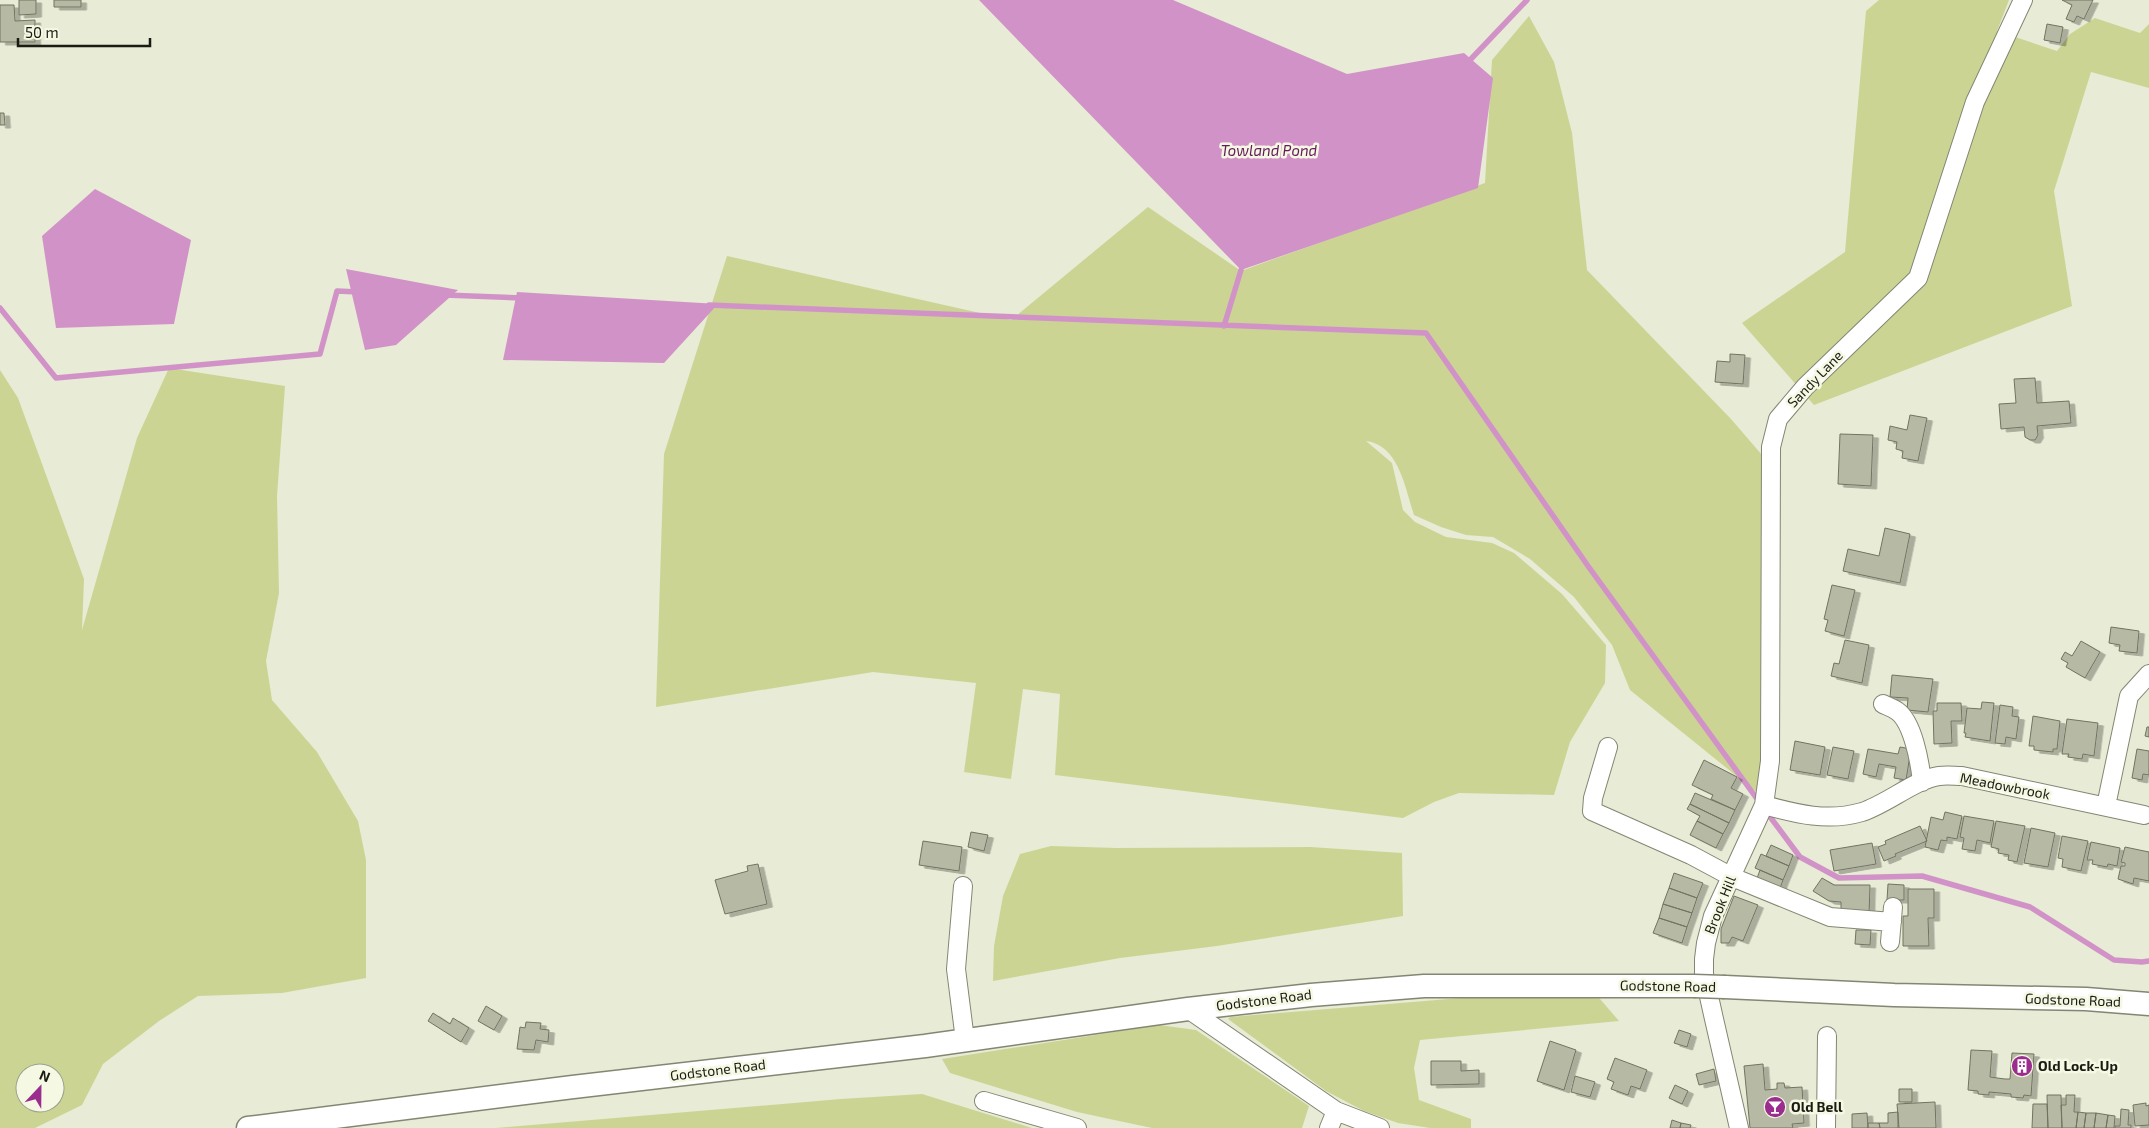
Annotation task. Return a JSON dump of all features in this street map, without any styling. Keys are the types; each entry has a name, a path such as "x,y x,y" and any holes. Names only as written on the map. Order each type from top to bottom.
{"main road":[{"name":"Godstone Road","path":"248,1128 965,1040 1311,994 1424,986 1694,986 1894,995 2086,999 2149,1004"}],"street":[{"name":"Sandy Lane","path":"1761,812 1770,761 1771,447 1778,419 1805,387 1918,278 1975,102 2023,0"},
{"path":"2106,806 2129,696 2149,674"},
{"path":"1882,704 1898,712 1909,727 1919,760 1922,782"},
{"path":"1608,747 1592,812 1691,855 1732,877 1830,917 1893,914 1890,942"},
{"name":"Meadowbrook","path":"1761,812 1831,818 1862,812 1888,801 1922,782 1939,776 1962,776 2144,815"},
{"name":"Brook Hill","path":"1740,1128 1704,974 1704,959 1708,930 1761,812"},
{"path":"963,886 956,969 965,1040"},
{"name":"Godstone Road","path":"1188,1009 1336,1111 1380,1128"},
{"path":"1826,1128 1827,1036"},
{"path":"984,1101 1077,1128"},
{"path":"1329,1128 1336,1111"}],"green space":[{"path":"1879,0 2009,0 1997,31 2057,51 2070,34 2095,18 2140,33 2149,24 2149,88 2091,72 2054,191 2072,306 1814,405 1742,323 1845,252 1866,11"},
{"path":"1529,16 1554,62 1572,133 1587,270 1731,419 1762,455 1760,795 1630,690 1612,645 1574,597 1530,559 1493,537 1466,535 1441,527 1414,515 1404,481 1393,459 1386,450 1377,444 1366,441 1392,463 1403,510 1415,522 1446,537 1492,543 1514,553 1562,594 1606,645 1605,683 1570,742 1554,795 1459,793 1434,802 1403,818 1055,775 1060,694 1023,689 1011,779 964,772 976,683 873,672 656,707 664,454 727,256 1011,320 1148,207 1241,271 1485,183 1492,60"},
{"path":"169,368 285,386 277,496 279,593 266,661 272,700 317,752 358,821 366,860 366,978 282,993 198,996 159,1021 103,1064 82,1105 35,1128 0,1128 0,370 18,398 84,579 82,630 137,438"},
{"path":"1051,846 1116,848 1310,847 1402,853 1403,916 1217,946 1120,958 993,981 994,946 1003,896 1020,854"},
{"path":"1594,992 1619,1021 1420,1040 1414,1068 1419,1100 1471,1119 1471,1128 1430,1128 1398,1123 1364,1111 1326,1091 1228,1019 1230,1017 1461,998"},
{"path":"1159,1025 1196,1030 1309,1106 1302,1128 1152,1128 1077,1112 950,1073 942,1059"},
{"path":"922,1094 1032,1128 496,1128 841,1099"}],"water":[{"name":"Towland Pond","path":"979,0 1173,0 1347,74 1464,53 1493,78 1478,188 1241,270"},
{"path":"95,189 191,240 174,324 56,328 42,236"},
{"path":"346,269 458,290 396,345 365,350"},
{"path":"517,292 718,304 664,363 503,360"}],"building":[{"path":"19,0 36,0 36,14 19,15"},
{"path":"54,0 81,0 81,7 54,7"},
{"path":"2062,0 2093,0 2084,19 2077,16 2074,22 2066,19 2072,5"},
{"path":"0,5 14,5 15,21 35,20 35,42 0,42"},
{"path":"2047,24 2063,27 2060,43 2044,40"},
{"path":"0,113 4,113 5,125 0,125"},
{"path":"1730,354 1745,355 1743,384 1715,382 1717,361 1730,362"},
{"path":"2035,378 2037,403 2069,401 2071,423 2037,426 2038,435 2035,440 2030,440 2025,437 2024,427 2001,429 1999,404 2016,403 2014,379"},
{"path":"1910,415 1927,418 1918,461 1902,458 1903,451 1896,449 1897,442 1888,440 1890,426 1907,430"},
{"path":"1840,434 1873,435 1871,486 1838,484"},
{"path":"1885,528 1910,534 1900,583 1843,571 1848,549 1879,556"},
{"path":"1832,585 1855,590 1844,636 1825,631 1828,620 1824,619"},
{"path":"2111,627 2139,631 2137,653 2119,651 2120,645 2109,643"},
{"path":"1845,640 1869,645 1862,683 1831,676 1834,663 1839,664"},
{"path":"2081,641 2100,652 2085,678 2066,667 2068,663 2061,659 2065,652 2072,656"},
{"path":"1892,675 1933,679 1928,712 1907,710 1908,698 1890,697"},
{"path":"1982,702 1994,703 1990,741 1965,737 1966,733 1964,733 1967,708 1981,709"},
{"path":"1937,703 1961,703 1962,721 1951,721 1952,743 1934,744 1933,711 1937,711"},
{"path":"2000,705 2013,707 2012,716 2019,717 2016,739 2006,737 2005,744 1995,743"},
{"path":"2033,716 2060,721 2057,749 2053,749 2053,752 2034,750 2034,746 2029,746"},
{"path":"2067,719 2098,723 2094,756 2083,754 2082,759 2068,757 2069,754 2062,754"},
{"path":"2147,727 2149,727 2149,737 2145,736"},
{"path":"1795,741 1825,747 1820,775 1790,770"},
{"path":"1833,747 1854,751 1848,779 1827,775"},
{"path":"1900,747 1911,749 1906,780 1894,778 1896,767 1879,764 1876,777 1863,774 1868,749 1898,754"},
{"path":"2137,749 2149,751 2149,775 2143,774 2142,780 2132,778"},
{"path":"1704,760 1737,777 1731,788 1743,794 1735,810 1711,799 1713,795 1692,785"},
{"path":"1695,793 1735,810 1729,823 1690,804"},
{"path":"1690,804 1729,823 1723,834 1697,821 1700,816 1687,809"},
{"path":"1945,812 1962,816 1957,839 1947,837 1947,841 1941,840 1938,850 1925,847 1931,817 1943,820"},
{"path":"1964,816 1994,821 1990,843 1977,840 1975,851 1962,849 1964,838 1960,837"},
{"path":"1697,821 1723,834 1716,848 1690,835"},
{"path":"1996,821 2025,826 2017,862 2008,860 2009,855 1998,853 1999,849 1991,847"},
{"path":"1920,826 1927,841 1895,854 1896,856 1884,861 1878,847 1886,844 1885,841"},
{"path":"2031,828 2055,833 2048,867 2024,863"},
{"path":"971,832 988,835 984,851 968,847"},
{"path":"2062,836 2088,841 2081,871 2062,867 2063,859 2058,858"},
{"path":"923,841 962,847 959,871 919,865"},
{"path":"2091,842 2120,848 2117,866 2108,864 2107,867 2092,864 2093,860 2087,860"},
{"path":"1872,843 1876,864 1834,871 1830,850"},
{"path":"1771,845 1793,855 1789,866 1766,856"},
{"path":"2125,847 2149,852 2149,881 2134,878 2133,884 2118,879 2121,866 2125,866 2125,863 2121,862"},
{"path":"1761,854 1789,866 1783,880 1755,868"},
{"path":"758,864 767,904 725,914 715,880 748,871 747,866"},
{"path":"1760,870 1783,880 1779,891 1756,881"},
{"path":"1674,873 1703,883 1697,898 1669,888"},
{"path":"1822,878 1834,885 1870,885 1869,915 1841,914 1841,902 1829,901 1813,891"},
{"path":"1888,884 1904,885 1904,900 1887,900"},
{"path":"1669,888 1697,898 1692,913 1663,904"},
{"path":"1908,889 1934,889 1934,918 1928,918 1929,946 1903,946 1903,916 1908,916"},
{"path":"1734,896 1758,905 1743,941 1732,937 1729,943 1721,943 1721,929"},
{"path":"1663,904 1692,913 1687,927 1659,918"},
{"path":"1659,918 1687,927 1682,943 1653,933"},
{"path":"1856,930 1871,930 1870,945 1855,944"},
{"path":"486,1006 502,1016 494,1030 478,1021"},
{"path":"433,1013 450,1024 453,1018 469,1028 461,1042 428,1021"},
{"path":"526,1022 541,1023 540,1029 549,1030 548,1042 536,1040 534,1050 517,1049 520,1027 525,1028"},
{"path":"1679,1030 1691,1034 1687,1047 1674,1043"},
{"path":"1550,1041 1576,1050 1564,1090 1537,1081"},
{"name":"Old Lock-Up","path":"1971,1050 1992,1051 1990,1077 2005,1079 2010,1079 2012,1053 2034,1054 2031,1096 2024,1095 2023,1098 2011,1097 2011,1094 1989,1092 1989,1095 1978,1094 1978,1091 1968,1090"},
{"path":"1615,1058 1647,1070 1640,1089 1631,1086 1628,1095 1611,1089 1614,1082 1607,1079"},
{"path":"1431,1061 1461,1061 1461,1071 1479,1070 1479,1084 1431,1085"},
{"name":"Old Bell","path":"1763,1064 1765,1090 1777,1089 1777,1083 1784,1083 1785,1088 1802,1087 1804,1123 1792,1124 1793,1128 1750,1128 1744,1066"},
{"path":"1714,1069 1716,1081 1699,1085 1696,1074"},
{"path":"1575,1076 1595,1082 1590,1097 1571,1092"},
{"path":"1675,1085 1688,1091 1682,1104 1669,1098"},
{"path":"1899,1089 1912,1089 1912,1102 1899,1102"},
{"path":"2047,1095 2061,1095 2062,1128 2048,1128"},
{"path":"2066,1095 2075,1095 2074,1112 2078,1112 2076,1128 2062,1128 2061,1105 2066,1105"},
{"path":"1935,1102 1936,1128 1899,1128 1897,1104"},
{"path":"2146,1103 2146,1106 2149,1105 2149,1125 2135,1126 2133,1105"},
{"path":"2033,1104 2047,1104 2048,1128 2032,1128"},
{"path":"2121,1109 2129,1110 2128,1125 2131,1125 2131,1128 2115,1128 2115,1126 2120,1126"},
{"path":"1898,1112 1898,1128 1880,1128 1879,1123 1888,1123 1888,1113"},
{"path":"2078,1112 2086,1113 2084,1128 2076,1128"},
{"path":"1867,1113 1868,1128 1852,1128 1852,1114"},
{"path":"2086,1113 2096,1113 2094,1128 2084,1128"},
{"path":"2096,1113 2108,1115 2106,1128 2094,1128"},
{"path":"2108,1115 2115,1116 2114,1128 2106,1128"},
{"path":"1672,1120 1681,1123 1680,1128 1670,1128"},
{"path":"1681,1123 1691,1125 1690,1128 1680,1128"},
{"path":"1868,1123 1879,1123 1880,1128 1868,1128"}],"waterway":[{"path":"1471,59 1527,0"},
{"path":"1224,326 1241,270"},
{"path":"0,308 56,378 320,354 337,291 358,292"},
{"path":"445,295 523,298"},
{"path":"709,305 1426,333 1588,566 1760,803"},
{"path":"1765,810 1800,857 1839,878 1922,876 2030,907 2114,960 2149,961"}],"place":[{"name":"Old Lock-Up","path":"2022,1066"},
{"name":"Old Bell","path":"1775,1107"}]}
